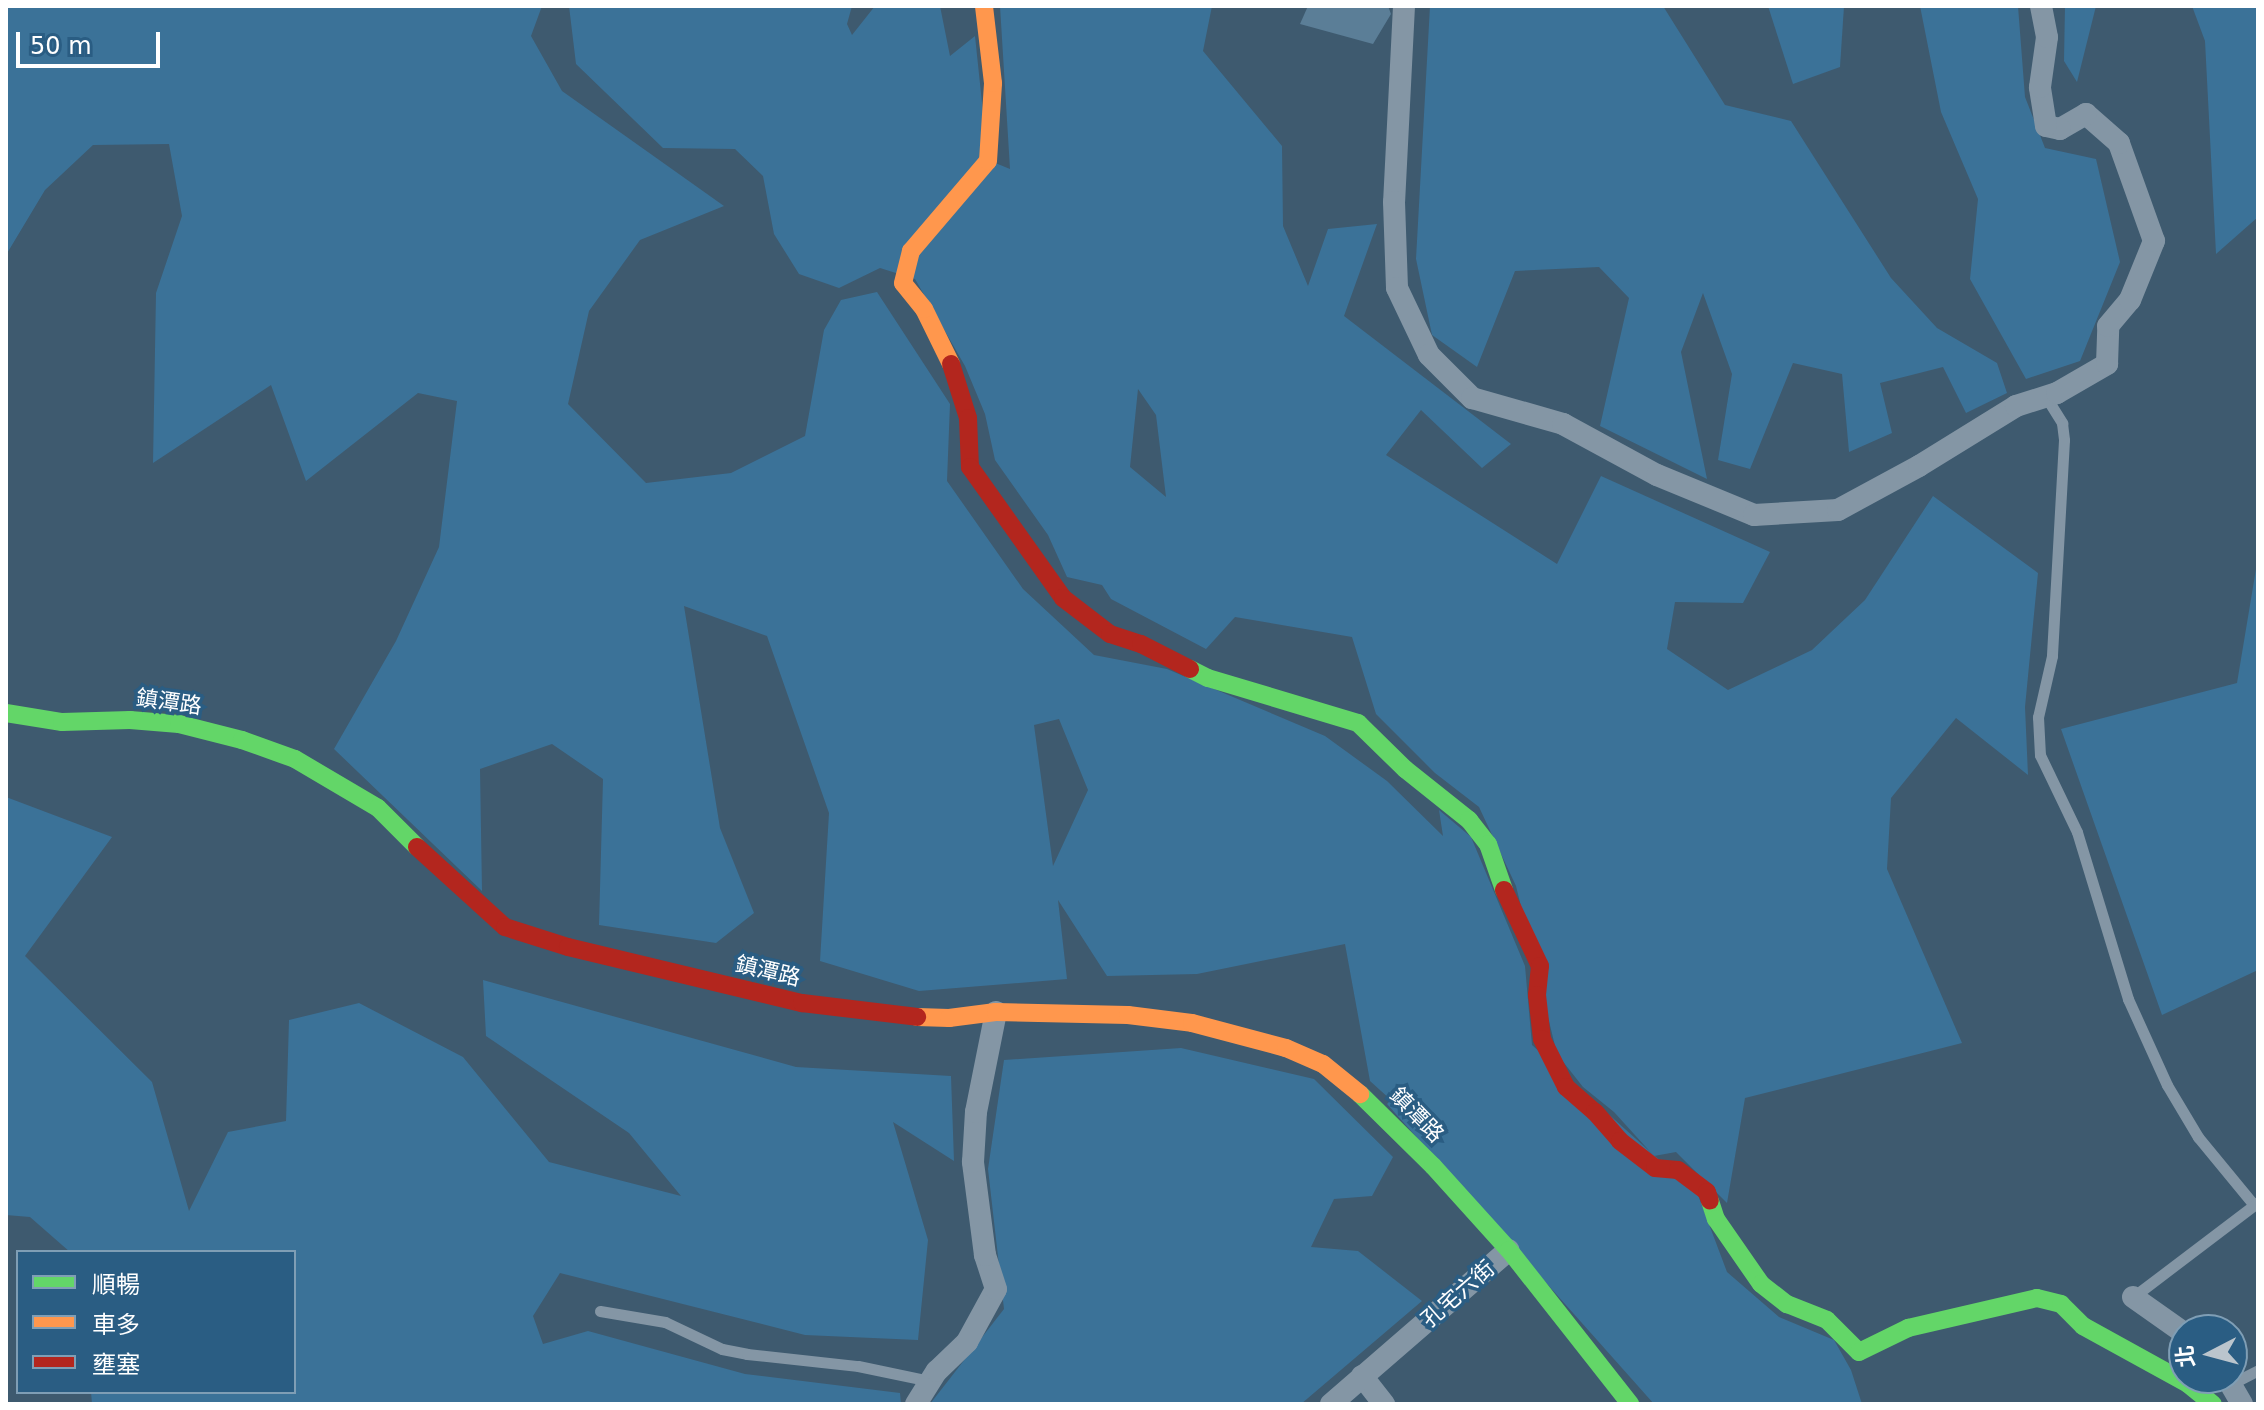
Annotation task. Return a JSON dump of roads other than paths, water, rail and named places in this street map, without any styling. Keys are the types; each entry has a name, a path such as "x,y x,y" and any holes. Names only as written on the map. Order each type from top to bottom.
{"street":[{"path":"984,6 993,83 993,124 988,161 962,196 911,251 903,283 924,309 954,370 968,418 970,467 1063,598 1110,634 1141,644 1208,678 1358,723 1405,769 1469,820 1488,844 1500,882 1540,966 1537,995 1542,1039 1566,1087 1595,1112 1620,1141 1655,1168 1678,1170 1707,1192 1716,1219 1737,1253 1761,1284 1787,1304 1827,1320 1859,1352 1921,1325 2037,1298 2061,1304 2083,1326 2196,1389 2213,1404"},
{"path":"1404,6 1394,202 1397,288 1429,355 1472,398 1563,424 1657,475 1754,515 1838,510 1919,466 2016,406 2046,397 2107,364 2108,326 2130,300 2154,241 2119,143 2086,114 2060,129 2046,126 2040,87 2047,37 2041,6"},
{"name":"鎮潭路","path":"6,713 62,722 130,720 179,724 242,740 295,759 378,808 454,883 505,927 568,947 802,1003 909,1017 949,1018 996,1012 1128,1015 1192,1023 1286,1048 1323,1064 1368,1100 1509,1250"},
{"path":"916,1404 930,1381 967,1342 996,1289 985,1255 973,1162 976,1112 996,1012"},
{"name":"孔宅六街","path":"1331,1404 1509,1250 1630,1404"},
{"path":"2133,1297 2168,1322"},
{"path":"1362,1376 1384,1404"}],"lane":[{"path":"2046,397 2062,423 2064,440 2052,656 2038,717 2040,755 2077,832 2128,999 2167,1085 2198,1137 2256,1203 2133,1297"},
{"path":"600,1311 665,1322 722,1349 858,1366 930,1381"}]}
